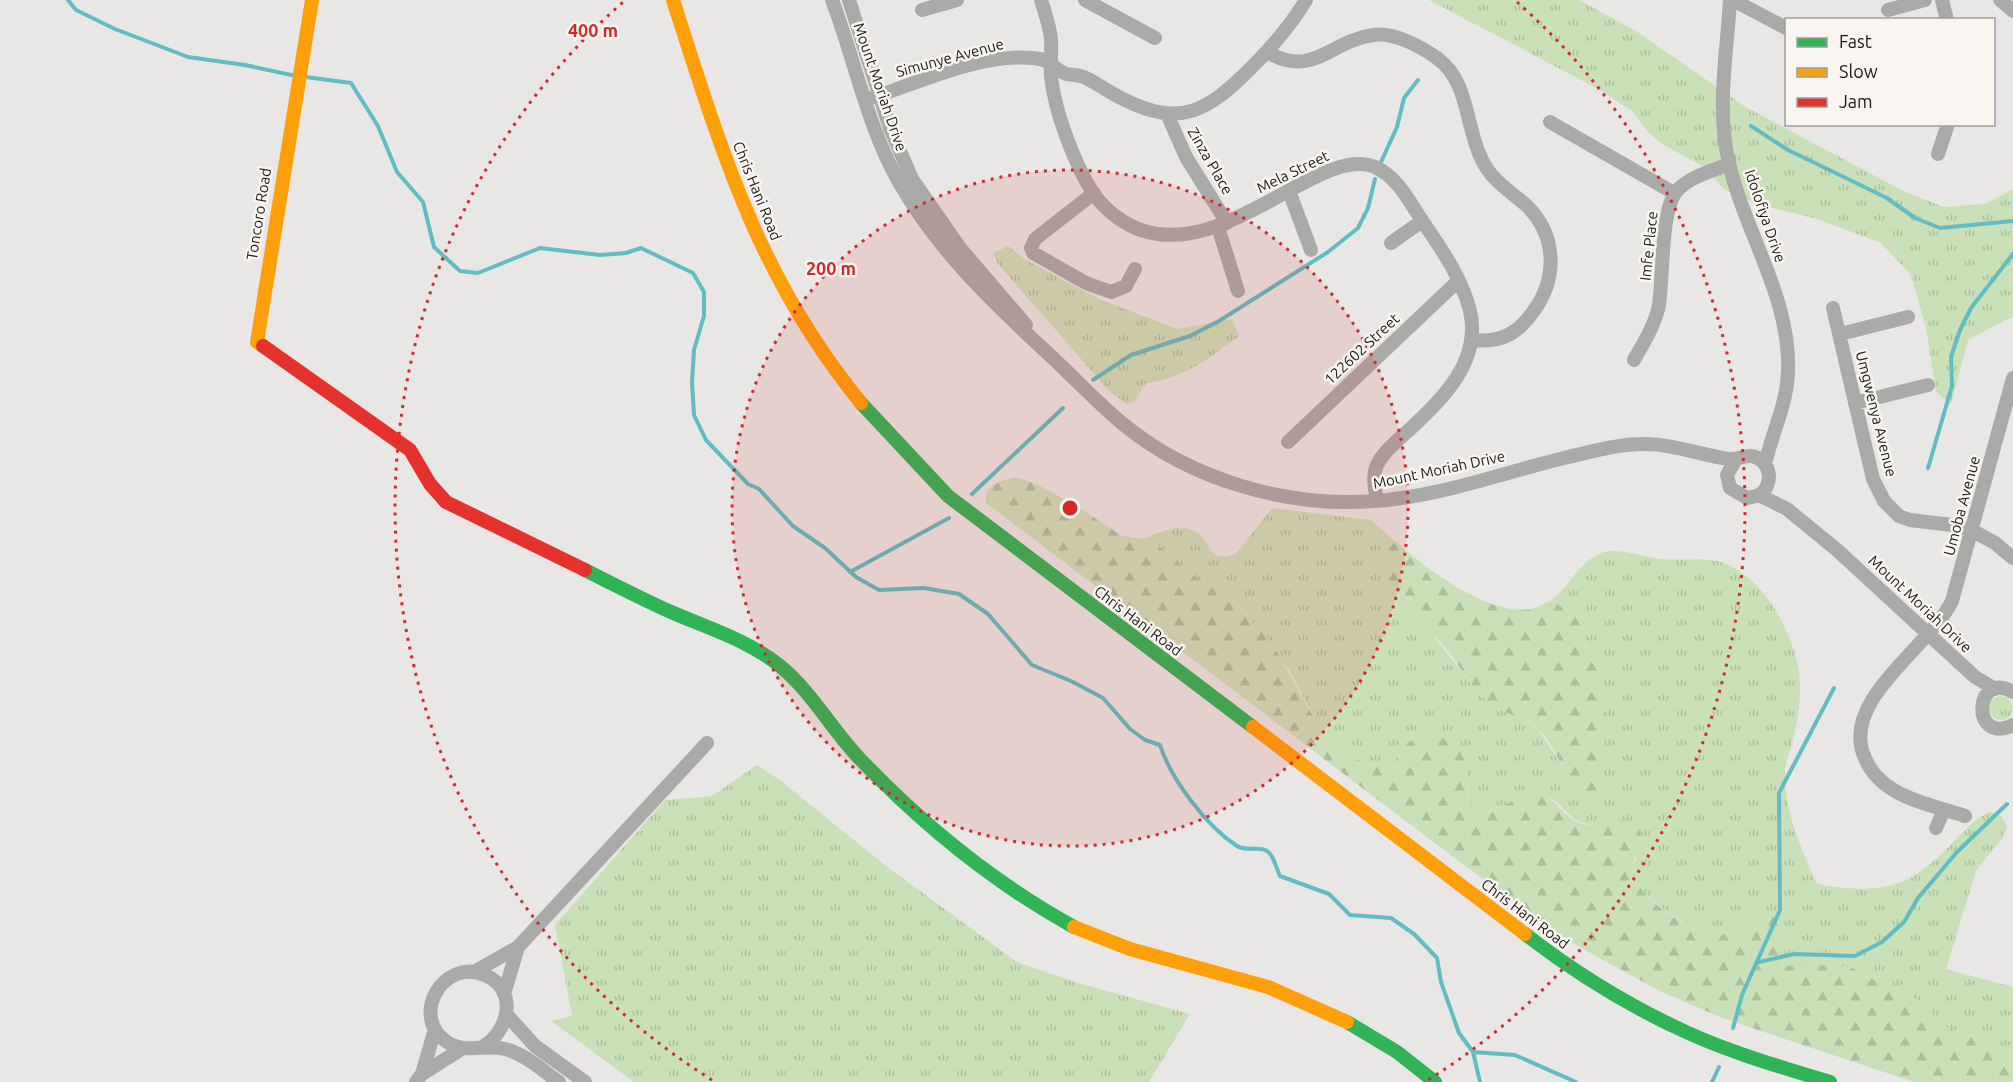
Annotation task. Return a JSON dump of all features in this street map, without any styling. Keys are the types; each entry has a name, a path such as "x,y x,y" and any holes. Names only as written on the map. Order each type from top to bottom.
{"street":[{"name":"Toncoro Road","path":"312,0 257,342 410,450 420,462 435,494 446,502 658,606 757,649 783,668 806,692 860,759 892,789 998,878 1054,916 1091,936 1129,951 1267,987 1314,1006 1408,1059 1435,1082"},
{"name":"Chris Hani Road","path":"673,0 747,218 771,267 809,335 844,384 920,469 948,496 1558,959 1623,999 1685,1032 1792,1076 1830,1082"},
{"name":"Mount Moriah Drive","path":"832,0 891,166 929,229 995,305 1125,425 1184,462 1215,476 1279,495 1315,500 1377,501 1434,491 1597,450 1632,444 1665,444 1708,456 1760,459 1765,464"},
{"name":"Mount Moriah Drive","path":"849,0 890,128 912,179 960,248 1023,321 1041,346"},
{"path":"922,10 957,0"},
{"name":"Mela Street","path":"1041,0 1051,39 1050,61 1057,106 1082,171 1094,193 1108,210 1125,222 1151,233 1182,236 1222,225 1337,168 1354,164 1369,165 1384,172 1396,183 1422,221 1459,280 1471,314 1471,340 1459,375 1449,391 1396,441 1378,465 1375,487 1377,501"},
{"path":"1085,0 1155,38"},
{"name":"Simunye Avenue","path":"866,100 939,75 1017,57 1050,61 1064,73 1084,76 1140,107 1167,114 1188,112 1218,99 1267,52 1293,22 1306,0"},
{"path":"1732,0 1785,27"},
{"name":"Idolofiya Drive","path":"1732,0 1723,108 1729,164 1777,301 1787,343 1788,374 1785,397 1765,464"},
{"path":"1888,10 1925,0"},
{"path":"1942,0 1946,18"},
{"path":"2000,0 2013,11"},
{"path":"1267,52 1281,60 1301,63 1363,37 1388,36 1420,48 1442,62 1454,75 1481,159 1491,176 1534,215 1547,234 1552,261 1544,294 1530,317 1519,329 1507,337 1496,340 1471,340"},
{"name":"Zinza Place","path":"1167,114 1186,157 1222,225 1238,291"},
{"path":"1550,122 1674,194 1689,181 1729,164"},
{"path":"1938,154 1947,126"},
{"path":"1289,191 1311,249"},
{"path":"1094,193 1035,239 1032,243 1033,253 1086,283 1111,292 1125,286 1135,269"},
{"name":"Imfe Place","path":"1634,360 1650,332 1659,306 1666,225 1674,194"},
{"path":"1391,243 1422,221"},
{"name":"122602 Street","path":"1288,442 1459,280"},
{"name":"Umgwenya Avenue","path":"1833,308 1873,478 1884,501 1899,516 1910,520 1952,525 1973,531 1995,543 2013,558"},
{"path":"1840,334 1908,317"},
{"name":"Umoba Avenue","path":"1965,816 1898,794 1885,786 1865,762 1860,729 1871,701 1928,635 1952,601 2013,378"},
{"path":"1855,403 1928,385"},
{"path":"1727,475 1742,458 1771,438"},
{"name":"Mount Moriah Drive","path":"1708,456 1727,475 1735,493 1747,498 1764,490 1837,550 1975,677 1990,692 1982,702 1982,716 1992,727 1999,729 2013,741"},
{"path":"1764,490 1768,470 1765,464"},
{"path":"1990,692 2003,688 2013,692"},
{"path":"1999,729 2013,725"},
{"path":"474,972 518,947 706,744"},
{"path":"1936,828 1944,810"},
{"path":"482,1047 493,1041 501,1031 507,1015 504,994 518,947"},
{"path":"504,994 491,980 474,972 461,972 449,977 432,997 430,1009 435,1029 446,1042 463,1048 506,1049 519,1054 559,1082"},
{"path":"507,1015 535,1046 585,1082"},
{"path":"419,1078 435,1029"},
{"path":"419,1078 463,1048"}],"green space":[{"path":"1429,0 1579,0 1636,31 1744,106 1905,192 1944,207 1985,204 2013,189 2013,316 1968,340 1951,404 1936,392 1926,328 1911,275 1881,243 1817,219 1757,204 1725,190 1704,167 1662,144 1647,131 1632,111 1600,90"},
{"path":"1008,246 1026,260 1099,299 1177,329 1232,319 1239,336 1196,366 1172,377 1146,383 1134,402 1127,404 1109,391 998,264 993,253"},
{"path":"1016,477 1036,484 1075,505 1122,536 1144,539 1163,549 1192,575 1227,591 1240,609 1270,640 1322,732 1356,759 1385,768 1393,764 1408,742 1431,738 1448,739 1456,741 1465,752 1468,800 1479,812 1493,810 1520,797 1535,794 1549,798 1577,822 1590,825 1623,820 1636,824 1641,834 1633,864 1636,878 1641,889 1664,910 1695,927 1711,933 1726,935 1741,932 1756,913 1772,914 1780,921 1778,949 1784,966 1839,965 1855,969 1860,976 1884,982 1917,1000 1945,1027 1974,1037 1999,1062 2013,1069 2013,1082 1914,1082 1725,1019 1662,992 1555,932 986,503 987,492 990,488 999,482"},
{"path":"1272,508 1371,520 1396,542 1385,548 1381,561 1435,638 1474,687 1496,707 1520,717 1538,729 1569,776 1586,795 1604,792 1600,763 1607,698 1586,649 1580,620 1552,600 1584,565 1599,554 1608,551 1662,559 1699,559 1721,562 1753,582 1778,614 1795,653 1799,672 1799,711 1785,768 1785,786 1790,815 1817,884 1857,889 1897,884 1929,865 1980,817 1990,812 2001,816 2007,826 2003,837 1976,871 1946,969 2013,987 2013,1069 1999,1062 1974,1037 1945,1027 1917,1000 1884,982 1860,976 1858,972 1784,966 1778,949 1780,921 1750,919 1742,931 1731,935 1718,935 1687,924 1658,905 1638,885 1633,865 1637,858 1592,824 1584,823 1571,816 1552,799 1525,797 1493,810 1479,812 1468,800 1465,752 1408,742 1393,764 1385,768 1356,759 1322,732 1289,670 1227,591 1192,575 1163,549 1144,539 1171,529 1186,528 1199,534 1216,555 1236,554"},
{"path":"1396,542 1424,565 1480,599 1518,610 1535,608 1552,600 1580,620 1586,649 1593,655 1607,698 1600,763 1604,792 1602,796 1586,795 1568,775 1543,734 1527,722 1498,709 1486,700 1472,685 1444,646 1398,605 1389,594 1383,581 1382,566 1385,548"},
{"path":"2001,696 2010,699 2013,708 2010,717 2001,720 1992,717 1989,708 1992,699"},
{"path":"757,765 781,781 886,866 1017,962 1075,982 1190,1014 1149,1082 634,1082 551,1021 572,1016 555,925 665,800 712,796"}],"waterway":[{"path":"68,0 76,10 115,29 188,57 245,65 296,76"},
{"path":"306,77 351,83 378,126 397,172 423,202 434,247 460,271 478,273 540,248 600,255 626,253 641,248 693,273 704,292 704,316 694,350 692,382 694,415 706,440 748,484 759,489 793,526 825,548 856,577 879,590 924,588 959,594 988,614 1032,665 1071,681 1103,698 1130,729 1145,740 1160,745 1172,772 1191,801 1213,827 1237,846 1268,851 1280,876 1329,894 1350,915 1391,918 1414,934 1437,958 1441,982 1459,1033 1473,1052 1480,1082"},
{"path":"1381,162 1397,127 1404,98 1418,80"},
{"path":"1751,126 1788,150 1887,198 1915,218 1940,228 2013,221"},
{"path":"1093,380 1131,355 1190,336 1219,321 1328,252 1358,228 1368,208 1375,179"},
{"path":"1928,468 1952,386 1951,357 1960,330 1971,308 2013,254"},
{"path":"972,494 1063,408"},
{"path":"850,572 949,518"},
{"path":"1733,1028 1742,995 1780,910 1779,793 1834,688"},
{"path":"1759,962 1794,954 1855,956 1882,942 1904,922 1918,898 1957,852 2007,804"},
{"path":"1473,1052 1515,1055 1576,1082"},
{"path":"1712,1082 1719,1067"}],"traffic: fast":[{"path":"861,403 948,496 1253,727"},
{"path":"585,570 660,607 727,635 768,657 802,687 860,759 909,807 988,872 1074,927"},
{"path":"1525,934 1563,962 1665,1022 1703,1040 1830,1082"},
{"path":"1347,1022 1397,1052 1435,1082"}],"traffic: slow":[{"path":"263,346 257,342 312,0"},
{"path":"673,0 727,161 769,260 825,356 861,403"},
{"path":"1253,727 1525,934"},
{"path":"1074,927 1130,949 1268,987 1347,1022"}],"traffic: jam":[{"path":"263,346 410,450 430,484 446,502 585,570"}]}
